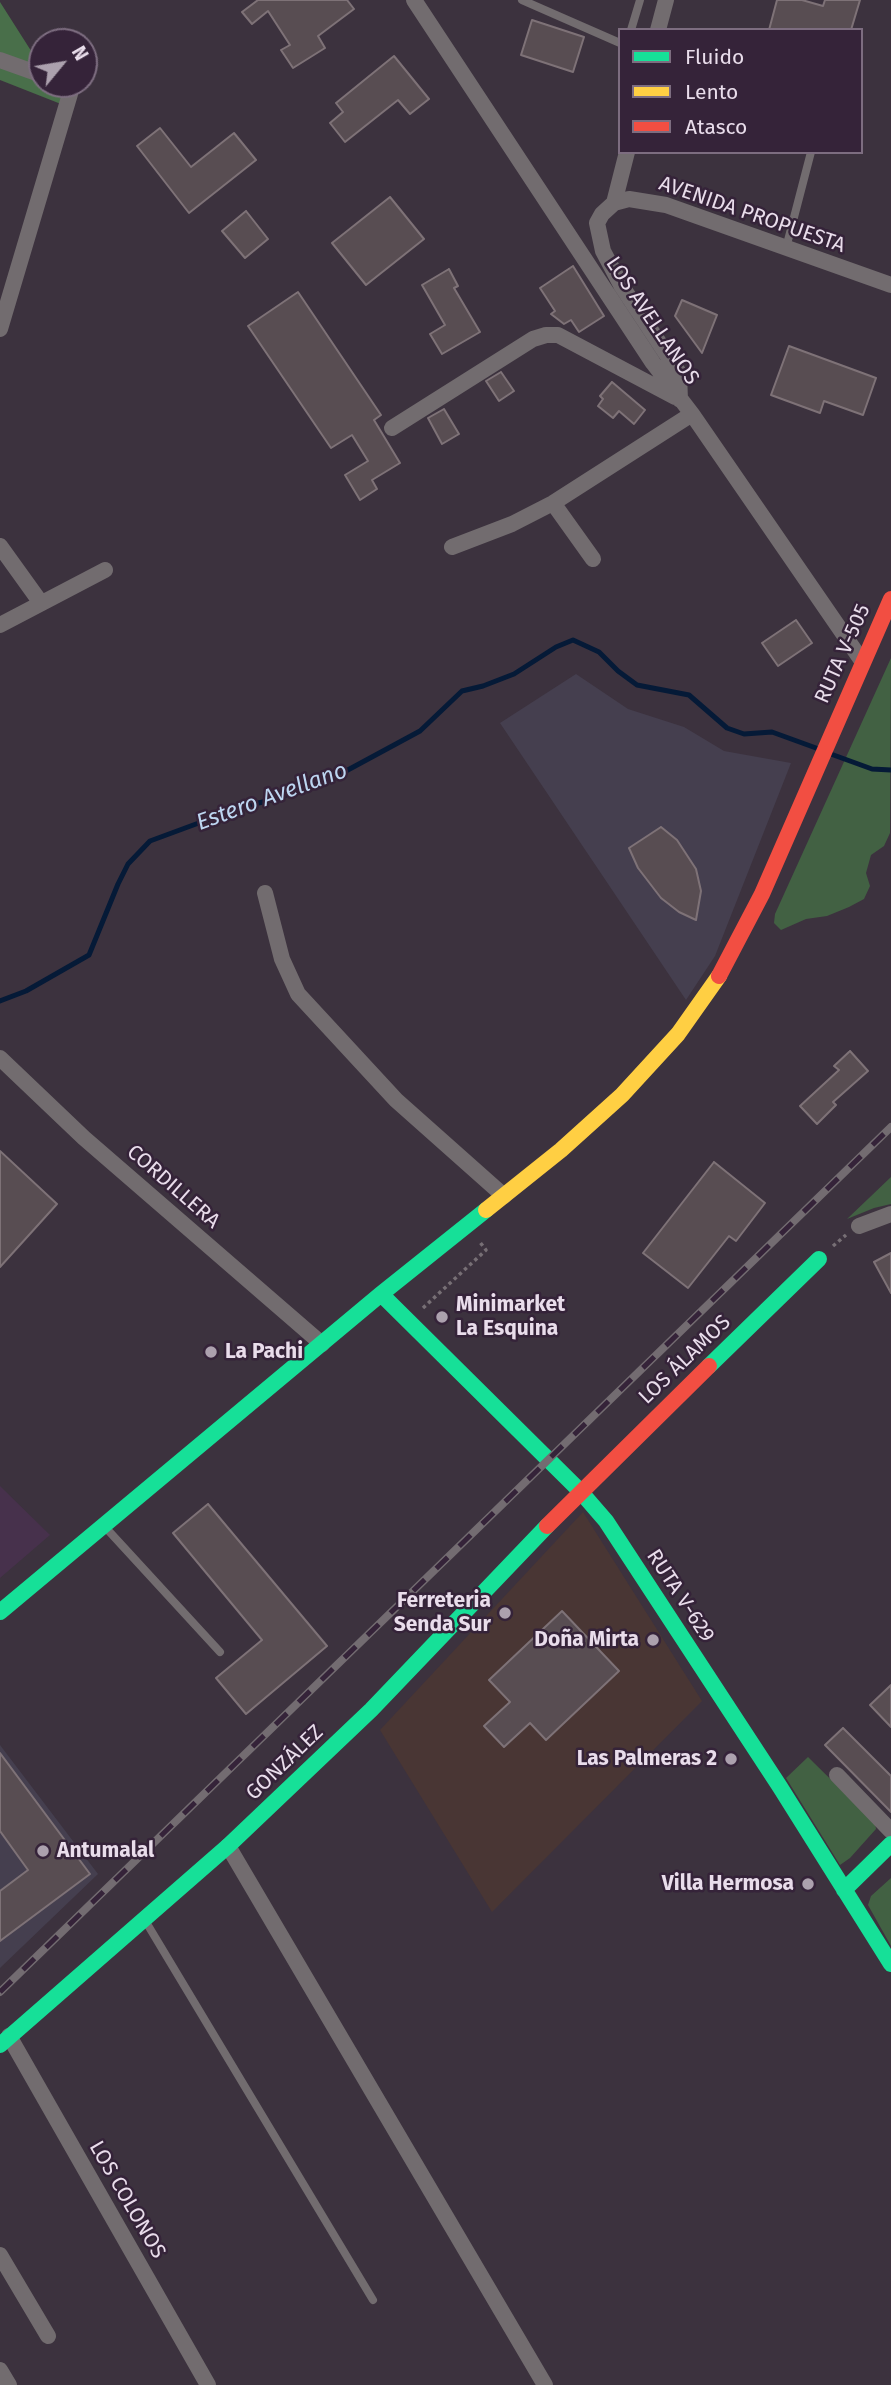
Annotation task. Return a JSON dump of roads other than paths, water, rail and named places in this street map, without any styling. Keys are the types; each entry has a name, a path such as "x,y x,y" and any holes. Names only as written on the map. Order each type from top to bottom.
{"main road":[{"name":"RUTA V-505","path":"0,1612 381,1294 561,1150 622,1095 678,1034 726,966 762,894 891,599"},
{"name":"LOS ÁLAMOS","path":"580,1491 819,1259"},
{"name":"RUTA V-629","path":"381,1294 580,1491 612,1530 891,1964"},
{"name":"GONZÁLEZ","path":"5,2041 228,1846 371,1710 580,1491"},
{"path":"844,1890 891,1844"}],"street":[{"name":"LOS AVELLANOS","path":"414,0 653,363 692,414 862,661"},
{"path":"659,28 666,0"},
{"path":"0,61 28,70"},
{"path":"0,329 69,98"},
{"path":"626,154 614,203 601,214 597,223 603,251 621,285 679,373 680,400"},
{"name":"AVENIDA PROPUESTA","path":"614,203 647,200 666,205 891,285"},
{"path":"392,428 533,339 546,335 558,335 680,400"},
{"path":"452,548 512,524 553,503 692,414"},
{"path":"553,503 593,559"},
{"path":"0,546 41,603"},
{"path":"0,625 104,570"},
{"path":"265,893 277,943 298,995 396,1100 504,1196"},
{"name":"CORDILLERA","path":"0,1058 84,1138 322,1344"},
{"path":"859,1226 891,1214"},
{"path":"837,1775 891,1831"},
{"path":"228,1846 545,2385"},
{"name":"LOS COLONOS","path":"5,2041 208,2385"},
{"path":"0,2255 48,2336"},
{"path":"0,2370 9,2385"}],"lane":[{"path":"522,0 618,42"},
{"path":"632,28 640,0"},
{"path":"786,248 810,154"},
{"path":"104,1526 220,1652"},
{"path":"144,1919 373,2300"}],"waterway":[{"name":"Estero Avellano","path":"0,1001 26,991 89,955 128,864 150,841 242,807 275,799 333,778 420,731 462,691 514,674 556,647 573,640 599,652 637,685 689,695 727,728 744,734 772,732 816,748"},
{"name":"Estero Avellano","path":"828,753 872,769 891,770"}],"railway":[{"path":"0,1992 891,1127"}],"place":[{"name":"Minimarket La Esquina","path":"442,1317"},
{"name":"La Pachi","path":"211,1352"},
{"name":"Ferreteria Senda Sur","path":"505,1613"},
{"name":"Doña Mirta","path":"653,1640"},
{"name":"Las Palmeras 2","path":"731,1759"},
{"name":"Antumalal","path":"43,1851"},
{"name":"Villa Hermosa","path":"808,1884"}]}
